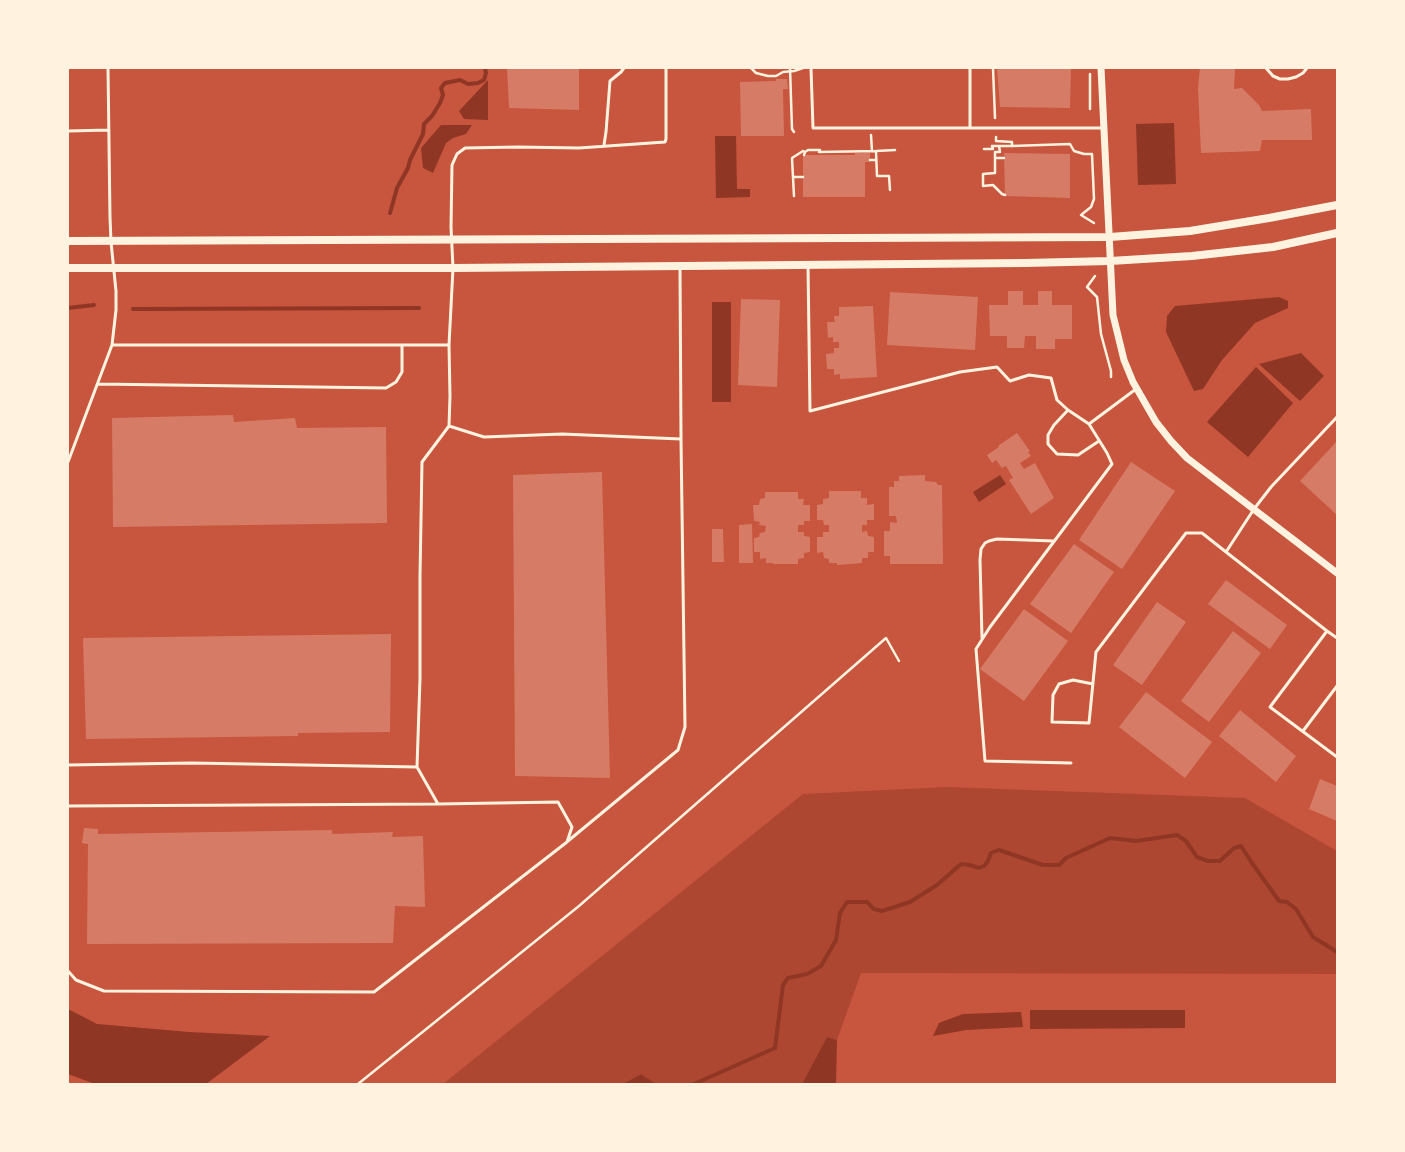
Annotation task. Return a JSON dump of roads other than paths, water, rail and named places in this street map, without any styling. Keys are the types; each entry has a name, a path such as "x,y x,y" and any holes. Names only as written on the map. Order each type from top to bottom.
{"main road":[{"path":"68,242 1110,237 1190,231 1337,205"},
{"path":"68,268 453,268 1110,261 1192,256 1273,247 1337,233"}],"street":[{"path":"1102,68 1113,315 1124,360 1136,389 1156,422 1187,458 1337,573"}],"lane":[{"path":"68,462 112,345 116,310 111,242 108,68"},
{"path":"604,145 610,81 624,68"},
{"path":"438,804 417,767 420,679 422,462 450,426 449,345 453,268 452,165 457,154 465,148 579,148 604,145 665,142 666,68"},
{"path":"812,68 813,128 1104,128"},
{"path":"970,68 970,128"},
{"path":"1266,68 1273,76 1280,79 1288,79 1303,73 1307,68"},
{"path":"68,131 109,130"},
{"path":"68,971 76,980 104,991 374,992 566,842 678,750 685,727 680,265"},
{"path":"808,265 810,411 960,372 997,367 1010,381 1030,375 1051,378 1057,400 1068,410 1089,424 1107,453 1112,464 990,627 976,649 985,761 1071,763"},
{"path":"112,345 449,345"},
{"path":"98,384 386,388 396,382 402,372 402,345"},
{"path":"1089,424 1136,389"},
{"path":"1068,410 1054,425 1048,435 1048,444 1057,454 1078,455 1099,441"},
{"path":"1226,552 1271,487 1337,417"},
{"path":"450,426 484,437 562,434 681,439"},
{"path":"1093,684 1073,680 1059,684 1053,695 1052,722 1089,723 1093,684 1096,652 1186,533 1202,533 1337,638"},
{"path":"982,638 980,560 981,549 985,543 997,539 1054,541"},
{"path":"1327,631 1270,707 1337,757"},
{"path":"1303,731 1337,686"},
{"path":"68,765 192,763 417,767"},
{"path":"68,806 558,802 572,827 566,842"}],"waterway":[{"path":"390,213 397,188 408,168 410,160 423,134 424,124 432,116 440,103 443,95 441,88 445,83 460,80 468,84 478,83 484,80 486,73 485,68"},
{"path":"68,308 94,305"},
{"path":"133,309 419,308"},
{"path":"694,1084 775,1048 783,985 788,978 807,974 821,966 836,940 840,913 847,902 867,902 874,909 882,911 910,902 937,885 961,864 979,868 984,866 991,853 999,850 1043,865 1059,865 1066,858 1110,838 1136,841 1177,835 1186,841 1197,857 1208,861 1220,861 1234,848 1241,846 1279,901 1287,902 1296,909 1313,937 1337,952"}]}
